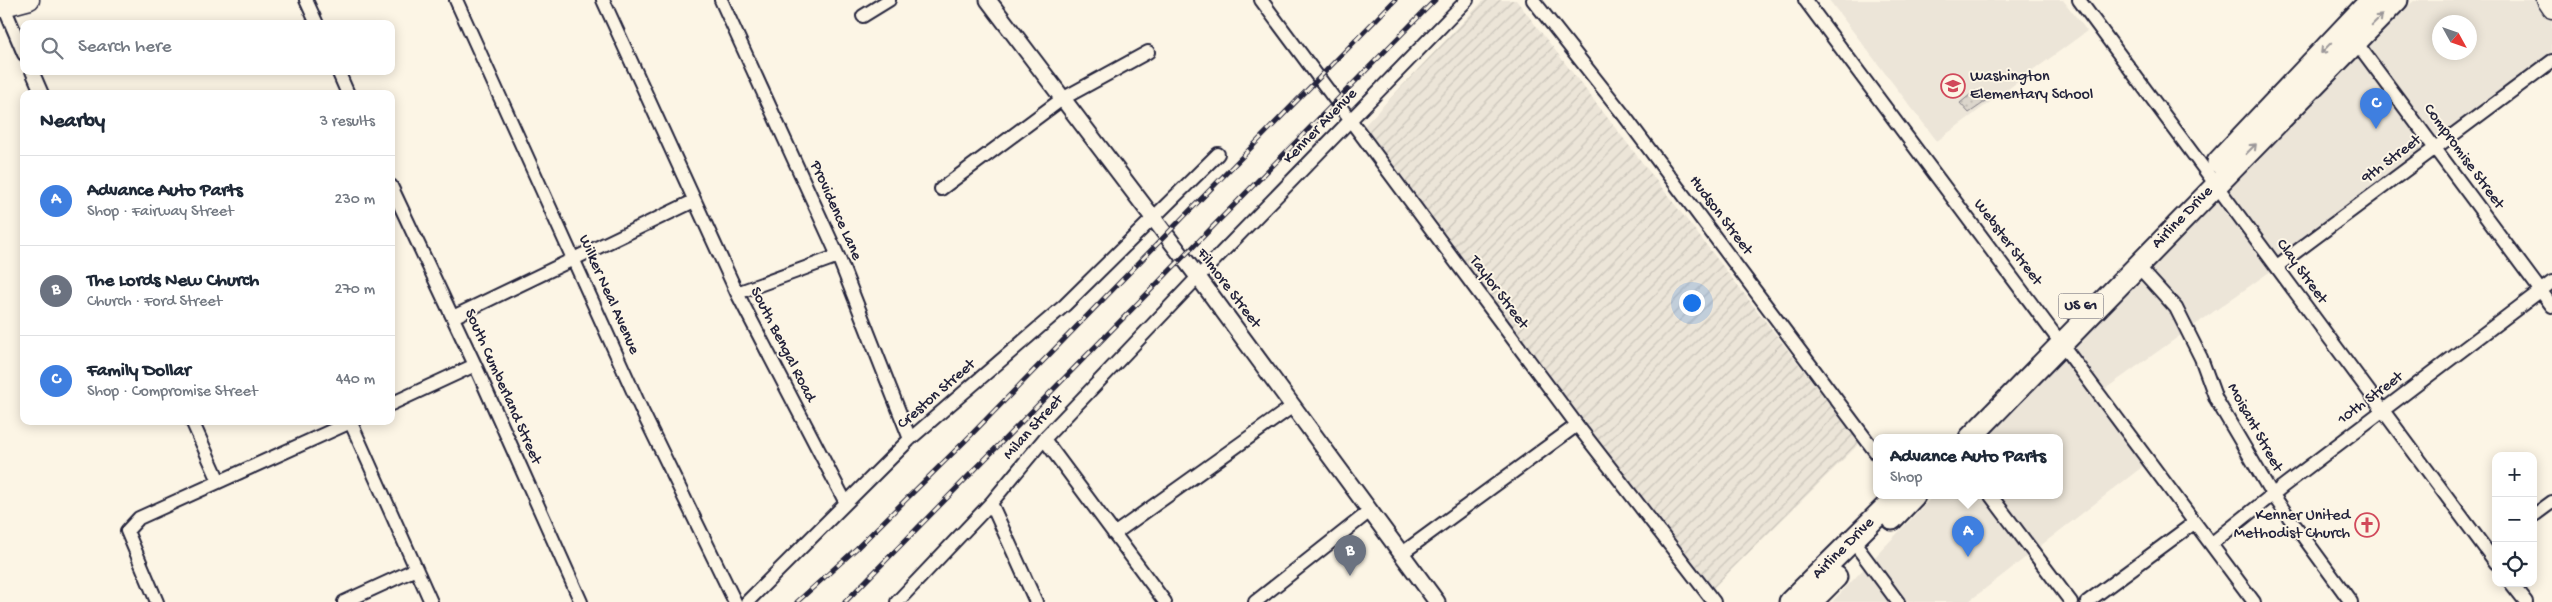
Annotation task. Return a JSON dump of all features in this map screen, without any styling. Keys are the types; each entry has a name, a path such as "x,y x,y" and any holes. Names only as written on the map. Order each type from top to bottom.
{"highway":[{"name":"Airline Drive","path":"2350,35 2371,0"},
{"name":"Airline Drive","path":"1974,434 2058,338 2350,35 2397,0"},
{"name":"Airline Drive","path":"1957,434 2137,265 2212,178"},
{"name":"Airline Drive","path":"1790,602 1857,546 1905,499"},
{"name":"Airline Drive","path":"1811,602 1857,546"}],"main road":[{"path":"1,5 30,0"},
{"path":"2546,0 2552,9"}],"street":[{"path":"306,0 315,20"},
{"name":"Wilker Neal Avenue","path":"456,0 642,411 735,602"},
{"name":"South Bengal Road","path":"603,0 737,293 846,503"},
{"name":"Providence Lane","path":"721,0 838,256 910,438"},
{"path":"863,16 889,0"},
{"name":"Filmore Street","path":"988,0 1198,277 1437,602"},
{"name":"Taylor Street","path":"1261,0 1577,426 1714,602"},
{"name":"Kenner Avenue","path":"1198,277 1467,0"},
{"name":"Hudson Street","path":"1534,0 1623,114 1873,449"},
{"name":"Webster Street","path":"1805,0 2254,602"},
{"name":"Clay Street","path":"2079,0 2382,410 2491,547"},
{"path":"1,5 20,45"},
{"name":"Compromise Street","path":"2350,35 2436,147 2552,306"},
{"path":"941,189 1062,99 1148,52"},
{"name":"9th Street","path":"2277,266 2552,62"},
{"path":"34,75 40,90"},
{"path":"340,75 346,90"},
{"name":"Creston Street","path":"747,602 910,438 1066,305 1218,154"},
{"name":"South Cumberland Street","path":"395,194 475,365 581,602"},
{"path":"453,317 694,201"},
{"path":"737,293 838,256"},
{"name":"Moisant Street","path":"2137,265 2176,308 2201,358 2216,399 2272,494 2351,602"},
{"name":"Milan Street","path":"897,602 991,503 1044,439 1198,277"},
{"name":"10th Street","path":"2211,544 2272,494 2552,282"},
{"path":"395,402 475,365"},
{"path":"1114,534 1293,406"},
{"path":"194,425 219,482"},
{"path":"157,602 127,531 139,518 345,425"},
{"path":"353,425 431,602"},
{"path":"1401,554 1577,426"},
{"path":"1044,439 1165,602"},
{"path":"1993,499 2071,602"},
{"path":"2537,513 2552,502"},
{"path":"991,503 1036,602"},
{"path":"1255,602 1370,511"},
{"path":"2087,602 2194,523"},
{"path":"1857,546 1898,602"},
{"path":"344,602 416,569"},
{"path":"2514,587 2526,602"}],"shaded area":[{"path":"1484,0 1516,0 1860,443 1711,590 1363,127"},
{"name":"Washington Elementary School","path":"1829,0 2063,0 2087,31 1937,141"},
{"path":"2415,0 2540,0 2552,17 2552,71 2105,389 2151,460 1968,602 1832,602 1930,499 2063,499 2063,434 1992,434 2376,32"},
{"path":"1976,90 1986,99 1985,102 1969,113 1960,103"}],"railway":[{"path":"797,602 857,548 968,438 1395,0"},
{"path":"845,602 1435,0"}],"place":[{"name":"Washington Elementary School","path":"1953,86"},
{"name":"Family Dollar","path":"2376,129"},
{"name":"Kenner United Methodist Church","path":"2367,525"},
{"name":"Advance Auto Parts","path":"1968,557"},
{"name":"The Lords New Church","path":"1350,576"}]}
